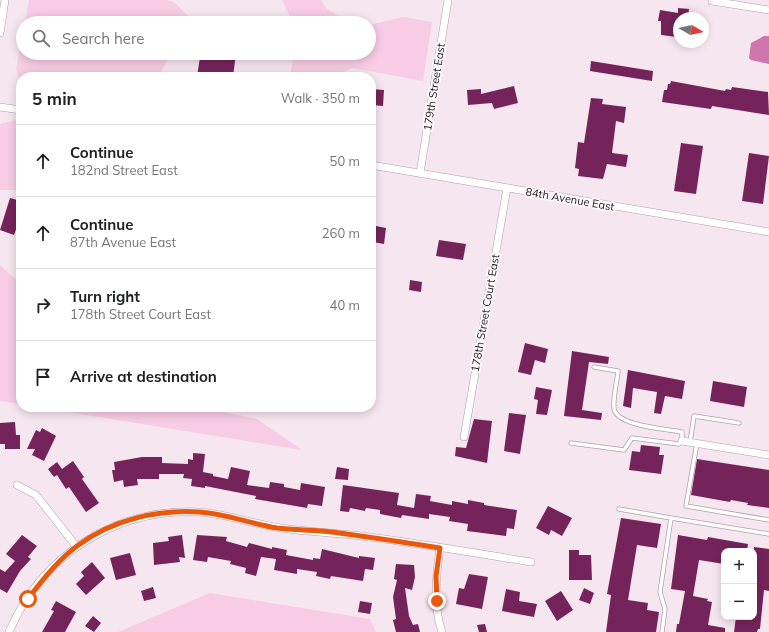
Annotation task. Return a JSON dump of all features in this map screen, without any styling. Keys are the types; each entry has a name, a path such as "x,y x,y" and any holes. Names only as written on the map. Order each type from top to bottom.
{"street":[{"path":"0,33 5,0"},
{"name":"179th Street East","path":"420,174 448,0"},
{"path":"712,1 769,10"},
{"path":"0,107 16,109"},
{"name":"84th Avenue East","path":"376,166 769,232"},
{"name":"178th Street Court East","path":"464,437 507,188"},
{"path":"690,442 769,456"},
{"path":"17,485 36,495 76,546"},
{"path":"9,632 28,599 39,585 76,546 102,531 141,516 183,512 217,514 275,528 330,532 531,562"},
{"path":"440,548 436,576 437,601 442,632"}],"lane":[{"path":"594,368 618,371 614,408 618,417 628,422 682,432 690,442"},
{"path":"739,423 694,416 690,442 686,506 769,520"},
{"path":"571,443 624,450 632,438 679,444 690,442"},
{"path":"618,510 769,534"},
{"path":"662,632 665,609 660,592 671,518"}],"shaded area":[{"path":"29,0 166,0 174,2 188,16 26,16"},
{"path":"282,0 321,0 326,8 338,16 290,16"},
{"path":"404,17 432,22 423,81 353,68 343,72 291,72 293,60 376,60 376,23"},
{"path":"764,36 769,36 769,64 751,60 749,58 751,43"},
{"path":"18,60 168,60 162,72 17,72"},
{"path":"16,120 16,190 0,190 0,124"},
{"path":"0,265 16,279 16,403 0,401"},
{"path":"68,412 224,412 257,419 302,450"},
{"path":"210,593 370,619 376,632 118,632"}],"building":[{"path":"678,8 689,9 689,12 678,12"},
{"path":"660,10 673,12 673,36 661,35 661,21 658,21"},
{"path":"200,60 235,60 234,72 198,72"},
{"path":"591,61 653,71 652,81 590,71"},
{"path":"671,81 725,91 726,89 731,90 732,87 768,92 769,115 712,106 711,109 662,102 664,90 667,90 668,84 670,84"},
{"path":"514,86 518,103 494,109 492,103 468,105 467,90 481,89 481,94"},
{"path":"376,89 384,90 383,106 376,105"},
{"path":"591,98 603,99 602,104 626,107 624,123 616,121 612,153 628,155 626,167 607,164 603,179 578,176 579,169 575,168 578,142 584,143"},
{"path":"681,143 703,146 696,194 674,191"},
{"path":"749,153 769,156 763,204 742,201"},
{"path":"10,198 16,200 16,230 14,235 0,230"},
{"path":"376,226 386,228 384,244 376,243"},
{"path":"439,240 466,244 463,260 436,256"},
{"path":"410,280 422,282 421,292 409,290"},
{"path":"525,343 548,349 545,363 535,360 531,375 518,372"},
{"path":"572,351 609,357 608,364 589,362 582,410 602,413 601,420 564,416"},
{"path":"628,370 685,381 682,399 665,396 661,414 654,413 657,392 633,388 631,408 623,406"},
{"path":"713,381 747,387 744,407 710,401"},
{"path":"536,387 552,390 547,415 536,414 538,400 534,399"},
{"path":"509,413 526,415 520,454 504,451"},
{"path":"474,419 492,421 487,463 455,456 456,447 466,448"},
{"path":"15,422 16,435 20,435 20,449 5,449 5,444 0,444 0,423"},
{"path":"42,428 56,436 44,461 32,455 35,449 27,449 36,430 40,432"},
{"path":"641,445 660,447 659,455 664,455 661,474 629,470 632,451 640,452"},
{"path":"193,453 205,454 203,472 213,474 213,476 228,479 231,467 250,471 247,485 269,488 270,482 284,484 284,487 300,490 301,483 325,487 322,506 308,504 307,508 255,499 256,496 205,486 205,488 191,486 192,479 183,478 184,474 159,474 159,479 137,479 138,485 124,487 123,480 114,482 112,470 115,470 114,462 142,457 162,457 162,463 188,464 188,459 193,460"},
{"path":"697,459 769,470 769,508 747,505 748,503 731,500 730,502 691,495"},
{"path":"73,461 84,477 82,479 99,503 86,512 69,487 66,489 57,475 54,477 48,469 57,462 62,469"},
{"path":"337,467 349,469 348,480 335,479"},
{"path":"343,485 399,493 397,505 414,508 416,494 431,496 430,501 452,505 452,501 468,504 468,500 484,503 484,505 517,510 514,529 507,528 506,536 467,531 468,524 449,521 450,517 429,514 429,519 402,515 401,518 380,514 380,510 366,508 365,511 350,508 349,512 340,511"},
{"path":"548,506 572,518 562,536 551,530 549,535 536,528"},
{"path":"621,518 661,524 657,548 637,545 628,600 648,603 647,610 659,612 656,632 606,632 611,595 607,594"},
{"path":"22,535 37,546 28,557 31,559 20,571 7,593 0,589 0,569 5,572 15,561 6,554"},
{"path":"182,535 185,558 179,557 180,562 154,565 153,543 169,541 168,537"},
{"path":"197,535 227,537 226,541 247,547 249,543 272,549 272,547 287,550 286,555 313,560 313,558 320,559 322,549 359,558 359,556 375,558 373,570 365,569 363,581 331,576 330,579 316,576 317,572 297,569 297,574 274,570 276,559 261,557 256,576 245,573 246,568 230,564 231,561 208,557 207,562 193,560"},
{"path":"678,535 707,540 708,537 748,544 747,548 721,548 721,564 699,560 693,596 708,599 707,601 712,602 708,625 725,628 725,632 676,632 677,624 679,624 685,591 671,589"},
{"path":"754,547 769,549 769,591 764,590 760,629 758,629 757,632 734,632 736,620 757,620 757,548"},
{"path":"569,550 579,550 579,555 591,555 592,580 569,580"},
{"path":"130,553 136,575 116,580 110,558"},
{"path":"92,562 105,578 86,595 76,584 84,576 81,572"},
{"path":"396,564 414,565 415,577 412,590 405,588 409,616 413,625 418,624 420,632 396,632 393,620 396,619 393,597 397,580 394,579"},
{"path":"469,574 488,577 482,609 456,604 459,588 464,589"},
{"path":"153,587 156,598 144,601 141,591"},
{"path":"584,588 594,593 590,604 579,600"},
{"path":"506,589 520,592 519,601 537,604 534,617 502,611"},
{"path":"561,591 573,610 557,621 545,601"},
{"path":"56,601 76,612 65,632 42,632 54,611 51,610"},
{"path":"360,601 372,603 370,614 358,612"},
{"path":"93,616 101,623 94,632 85,626"},
{"path":"485,624 487,632 479,632 477,625"}],"route":[{"path":"28,599 48,573 76,546 92,536 112,526 141,516 163,513 200,512 217,514 275,528 330,532 440,548 436,576 437,601"}]}
